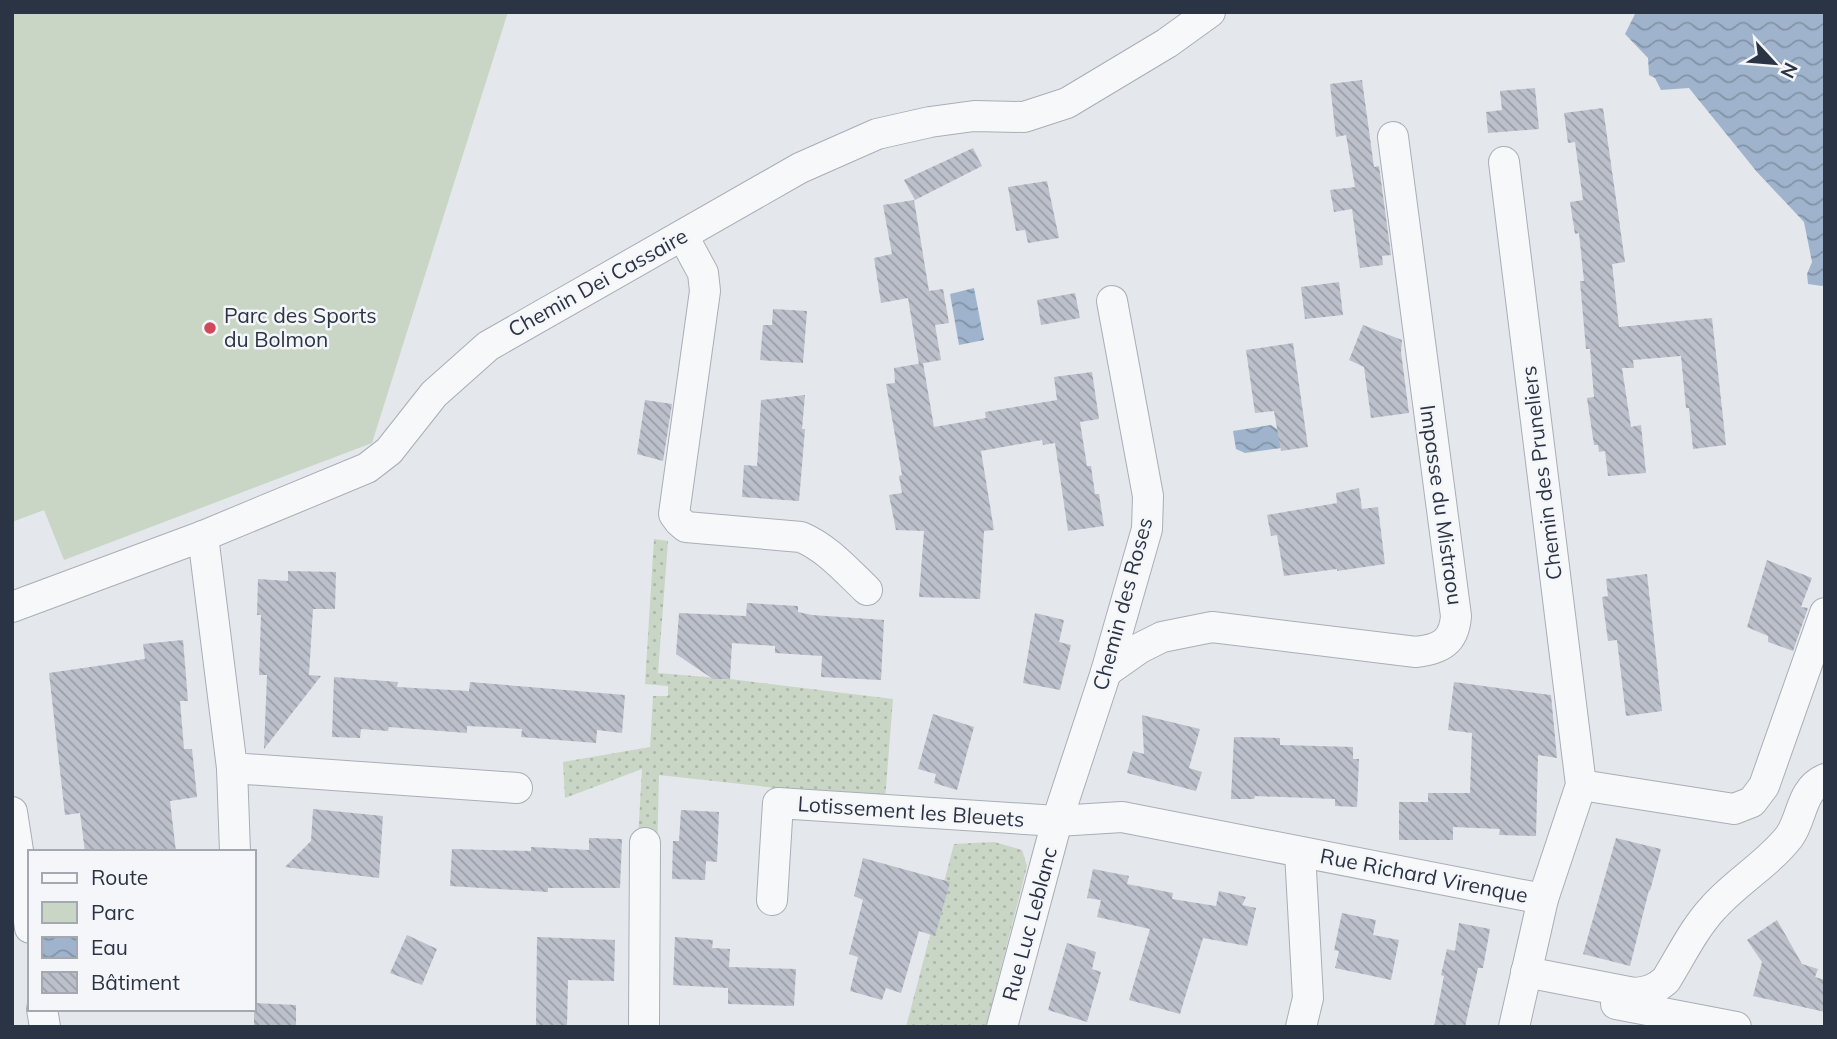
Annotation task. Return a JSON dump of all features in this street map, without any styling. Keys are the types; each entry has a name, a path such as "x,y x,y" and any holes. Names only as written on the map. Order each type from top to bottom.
{"street":[{"name":"Chemin Dei Cassaire","path":"12,607 203,536 367,468 389,451 434,394 488,346 800,167 877,134 930,122 974,116 1024,117 1068,103 1167,43 1210,12"},
{"name":"Impasse du Mistraou","path":"1106,672 1140,648 1162,637 1212,627 1416,652 1437,649 1452,637 1456,616 1393,137"},
{"name":"Chemin des Pruneliers","path":"1504,162 1581,785 1543,899"},
{"path":"683,236 703,273 705,291 674,514 679,522 687,527 801,537 815,542 867,590"},
{"name":"Chemin des Roses","path":"1057,821 1106,672 1147,529 1149,512 1112,300"},
{"path":"203,536 232,768 235,850"},
{"path":"1581,785 1734,809 1752,802 1764,786 1825,613"},
{"path":"232,768 517,788"},
{"path":"1526,972 1634,993 1648,992 1658,987 1666,980 1715,905 1791,834 1807,794 1818,782 1825,779"},
{"name":"Lotissement les Bleuets","path":"772,900 778,803 1057,821"},
{"path":"12,812 28,915"},
{"name":"Rue Richard Virenque","path":"1057,821 1122,817 1543,899 1514,1027"},
{"name":"Rue Luc Leblanc","path":"1002,1027 1057,821"},
{"path":"644,1027 645,843"},
{"name":"Rue Richard Virenque","path":"1300,852 1308,999 1301,1027"},
{"path":"1526,972 1569,996 1736,1027"}],"green space":[{"name":"Parc des Sports du Bolmon","path":"12,12 508,12 372,443 64,560 44,510 12,522"},
{"path":"654,539 668,541 658,673 893,699 885,800 659,775 657,856 637,856 642,769 565,798 563,762 650,747 653,696 668,696 668,686 645,684"},
{"path":"994,842 1022,850 1027,866 986,1027 906,1027 954,844"}],"water":[{"path":"1636,12 1825,12 1825,283 1822,286 1808,284 1807,274 1812,262 1804,222 1757,172 1689,88 1661,90 1655,78 1649,75 1648,58 1625,34"},
{"path":"974,288 984,340 959,345 950,294"},
{"path":"1271,425 1278,430 1281,448 1245,453 1236,449 1233,431"}],"building":[{"path":"1362,80 1374,167 1379,166 1391,255 1382,256 1383,265 1360,268 1352,209 1334,212 1330,190 1355,187 1346,135 1336,137 1330,84"},
{"path":"1535,88 1539,129 1488,133 1486,112 1502,110 1500,91"},
{"path":"1603,108 1625,262 1612,264 1619,327 1712,318 1726,445 1693,449 1681,356 1633,360 1634,368 1622,368 1631,427 1641,425 1646,473 1608,476 1605,451 1599,452 1598,445 1594,445 1587,398 1594,397 1590,349 1586,349 1579,233 1575,234 1570,202 1583,200 1575,142 1568,143 1564,113"},
{"path":"973,148 982,166 915,200 904,180"},
{"path":"1047,181 1059,238 1028,243 1025,230 1016,231 1008,187"},
{"path":"914,200 929,291 943,289 949,323 935,325 941,360 919,364 908,298 881,303 874,258 892,254 883,205"},
{"path":"1339,282 1343,315 1305,319 1301,287"},
{"path":"1075,293 1080,318 1041,325 1037,300"},
{"path":"773,309 807,311 803,363 760,360 763,325 772,325"},
{"path":"1363,325 1402,340 1401,352 1409,413 1371,418 1364,367 1349,360"},
{"path":"1293,343 1308,447 1281,451 1274,411 1255,413 1246,350"},
{"path":"923,363 934,427 986,418 985,412 1057,400 1054,377 1092,372 1099,419 1080,422 1087,466 1091,466 1095,494 1099,494 1104,526 1068,531 1055,443 1043,445 1042,440 981,451 994,530 984,531 980,599 919,597 924,531 896,530 889,495 902,493 899,476 902,475 886,384 895,383 894,368"},
{"path":"805,395 799,501 742,497 744,465 757,466 761,400"},
{"path":"645,400 672,404 663,461 637,454"},
{"path":"1359,488 1362,509 1378,507 1385,564 1284,576 1277,535 1271,536 1267,515 1337,503 1336,493"},
{"path":"1767,560 1812,578 1801,607 1808,608 1793,651 1768,642 1768,636 1747,627"},
{"path":"288,571 336,572 335,609 313,609 309,675 321,676 264,749 267,675 259,675 261,615 257,615 258,579 288,581"},
{"path":"1647,574 1662,711 1626,716 1617,640 1608,641 1602,597 1608,596 1606,579"},
{"path":"747,603 798,606 798,612 812,615 884,620 881,680 821,677 822,656 775,653 775,646 732,643 730,679 713,679 676,654 679,613 746,616"},
{"path":"1035,613 1064,620 1059,642 1071,645 1060,690 1023,683"},
{"path":"183,640 188,701 180,701 184,749 192,749 197,797 170,801 176,850 85,850 80,813 65,815 49,673 145,659 143,644"},
{"path":"334,677 398,682 397,687 469,691 470,682 625,695 622,733 597,730 596,743 521,737 522,729 467,726 467,733 389,727 388,731 361,729 360,738 332,737"},
{"path":"1454,682 1551,695 1557,758 1538,755 1536,836 1499,835 1500,829 1453,827 1453,840 1399,840 1399,802 1428,802 1428,793 1470,793 1472,733 1448,730"},
{"path":"933,714 974,727 957,790 934,783 936,774 918,769"},
{"path":"1142,715 1200,729 1189,768 1202,772 1196,791 1127,773 1133,751 1144,754"},
{"path":"1234,737 1280,738 1280,745 1353,747 1353,759 1359,759 1357,807 1335,806 1335,799 1255,796 1254,799 1231,799"},
{"path":"313,809 383,816 379,878 285,867 311,841"},
{"path":"681,810 719,812 717,862 706,861 705,880 672,879 673,841 679,841"},
{"path":"589,838 622,839 620,888 548,888 548,892 450,886 452,849 531,851 531,847 589,850"},
{"path":"1616,838 1661,849 1630,966 1583,954"},
{"path":"863,858 950,882 935,936 919,931 901,993 886,988 882,1000 850,991 858,957 849,954 863,900 854,896"},
{"path":"1093,869 1129,876 1127,884 1173,893 1172,899 1216,906 1219,891 1246,897 1242,905 1256,908 1247,946 1203,938 1180,1014 1129,1000 1150,929 1097,917 1101,900 1087,898"},
{"path":"1342,913 1376,920 1373,935 1399,940 1391,980 1335,968 1339,951 1334,950"},
{"path":"1777,920 1802,964 1818,969 1815,977 1825,980 1825,1012 1753,996 1762,962 1747,940"},
{"path":"1459,923 1490,929 1483,968 1478,968 1465,1027 1434,1027 1447,949 1455,951"},
{"path":"407,935 437,949 422,985 390,973"},
{"path":"537,937 615,940 614,981 568,980 567,1027 536,1027"},
{"path":"675,937 713,940 712,948 730,949 729,967 796,969 794,1006 728,1004 728,988 673,985"},
{"path":"1067,943 1096,952 1092,969 1101,972 1087,1022 1048,1010"},
{"path":"256,1003 296,1005 296,1027 254,1027"}],"place":[{"name":"Parc des Sports du Bolmon","path":"210,328"}]}
